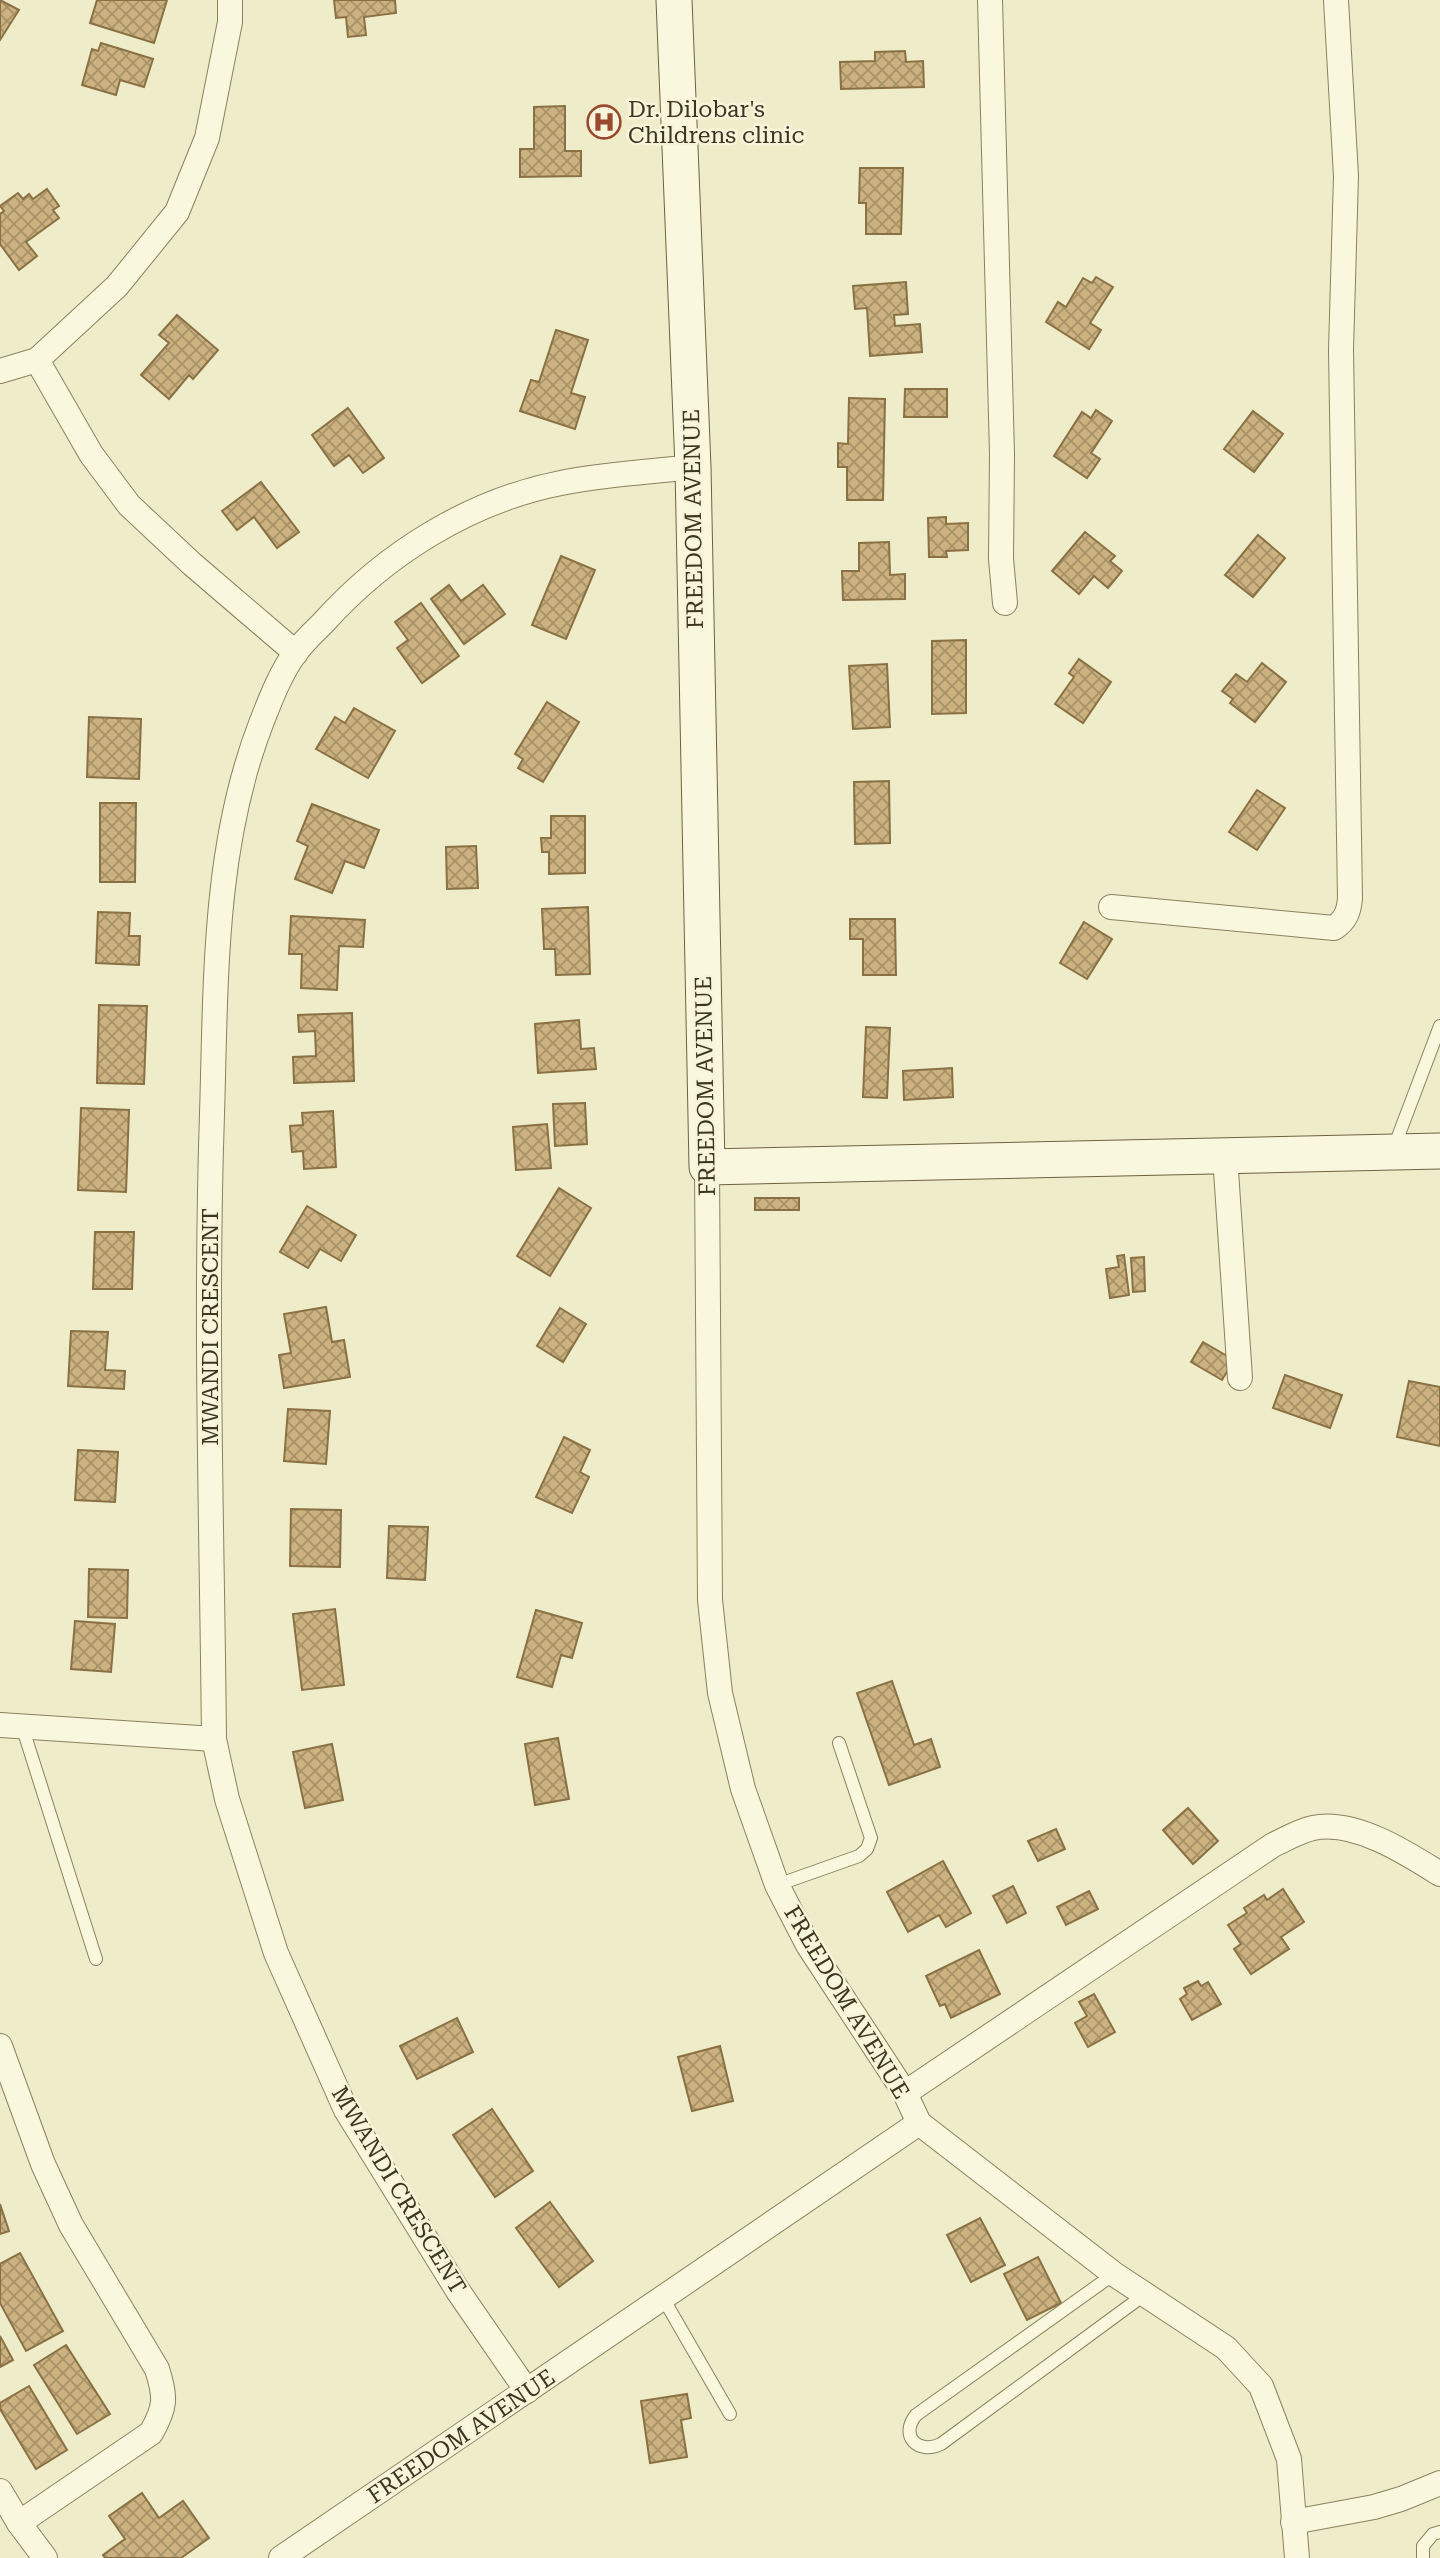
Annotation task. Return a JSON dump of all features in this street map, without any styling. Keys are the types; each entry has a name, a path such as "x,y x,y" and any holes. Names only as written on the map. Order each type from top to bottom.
{"main road":[{"name":"FREEDOM AVENUE","path":"674,0 693,467 707,1167"},
{"path":"707,1167 1440,1151"}],"street":[{"path":"0,371 37,360 117,286 177,212 207,138 230,22 230,0"},
{"path":"990,0 1002,454 1001,559 1005,603"},
{"path":"1111,907 1334,928 1342,923 1348,912 1350,898 1341,350 1346,176 1336,0"},
{"path":"37,360 92,454 129,505 192,564 296,653"},
{"name":"MWANDI CRESCENT","path":"527,2391 458,2291 346,2110 276,1953 227,1799 214,1739 209,1220 220,905 233,816 250,754 271,698 296,653 342,602 392,558 444,525 503,500 561,483 693,467"},
{"path":"1225,1156 1240,1378"},
{"name":"FREEDOM AVENUE","path":"707,1167 710,1600 720,1693 743,1789 777,1885 808,1945 905,2093 919,2123 1114,2274 1226,2348 1261,2386 1289,2459 1297,2558"},
{"path":"11,1726 214,1739"},
{"path":"905,2093 1273,1846 1296,1834 1314,1827 1345,1827 1381,1841 1440,1874"},
{"path":"0,2046 43,2164 71,2225 157,2369 165,2394 161,2416 150,2433 19,2523"},
{"name":"FREEDOM AVENUE","path":"281,2558 919,2123"},
{"path":"1293,2522 1401,2500 1440,2483"},
{"path":"0,2491 45,2558"}],"lane":[{"path":"1392,1152 1440,1026"},
{"path":"11,1726 96,1959"},
{"path":"777,1885 859,1856 867,1849 871,1838 839,1743"},
{"path":"1114,2274 916,2415 910,2422 908,2432 912,2440 922,2447 932,2448 941,2444 1144,2295"},
{"path":"663,2298 730,2414"},
{"path":"1423,2558 1423,2546 1433,2534 1440,2532"}],"building":[{"path":"0,0 19,10 0,40"},
{"path":"97,0 167,0 154,43 90,23"},
{"path":"334,0 395,0 396,13 364,17 366,35 348,37 346,17 336,18"},
{"path":"101,43 153,59 144,87 120,80 116,95 82,85 92,49 98,51"},
{"path":"905,51 906,62 923,61 924,87 841,89 840,62 875,61 875,52"},
{"path":"565,106 565,151 581,151 581,176 520,177 520,149 534,149 534,107"},
{"path":"860,168 903,168 901,234 866,234 866,203 859,203"},
{"path":"47,189 59,206 53,210 59,218 26,242 37,256 19,270 0,244 0,214 4,211 0,206 18,193 23,199 29,194 33,199"},
{"path":"1096,277 1113,287 1090,323 1101,330 1089,349 1046,322 1058,302 1066,307 1083,278 1092,283"},
{"path":"906,282 908,314 894,315 895,326 920,324 922,352 870,356 867,308 855,309 853,286"},
{"path":"177,315 218,350 193,379 189,375 169,399 141,375 169,343 159,335"},
{"path":"556,330 588,340 571,393 585,397 575,429 520,411 531,380 539,382"},
{"path":"905,389 947,389 947,417 904,417"},
{"path":"849,398 885,399 883,500 847,500 847,467 838,467 838,443 848,444"},
{"path":"348,408 384,458 363,473 349,455 334,466 312,435"},
{"path":"1096,410 1112,421 1091,453 1100,459 1087,478 1054,456 1082,412 1091,418"},
{"path":"1253,411 1283,434 1254,472 1224,449"},
{"path":"261,482 299,532 277,548 254,517 237,530 222,511"},
{"path":"946,517 946,524 968,523 968,550 946,551 947,557 929,557 928,518"},
{"path":"1085,532 1115,556 1110,561 1122,571 1108,588 1094,576 1079,594 1052,571"},
{"path":"1258,535 1285,558 1253,597 1225,575"},
{"path":"889,542 890,575 905,574 905,599 843,600 842,571 859,571 859,543"},
{"path":"561,556 595,570 566,639 532,625"},
{"path":"449,585 461,601 483,585 505,614 464,644 431,599"},
{"path":"421,603 459,656 422,683 397,648 408,640 395,622"},
{"path":"966,640 966,713 932,714 932,641"},
{"path":"1079,659 1111,682 1083,723 1055,704 1074,677 1069,673"},
{"path":"1262,663 1286,682 1255,722 1230,703 1233,699 1222,691 1236,674 1247,682"},
{"path":"887,664 890,727 853,729 849,666"},
{"path":"547,702 579,722 543,782 518,768 523,759 515,754"},
{"path":"354,708 395,731 368,778 316,749 335,717 345,723"},
{"path":"89,717 141,719 139,779 87,777"},
{"path":"889,781 890,843 855,844 854,782"},
{"path":"1257,790 1285,808 1257,850 1229,832"},
{"path":"100,803 136,803 135,882 100,882"},
{"path":"312,804 379,830 364,868 345,861 332,893 295,879 308,846 297,841"},
{"path":"551,816 585,816 585,873 549,874 549,852 542,852 541,838 551,838"},
{"path":"476,846 478,888 447,889 446,847"},
{"path":"588,907 590,974 556,975 555,949 544,949 542,909"},
{"path":"98,912 130,913 129,936 140,936 139,965 96,963"},
{"path":"291,916 365,920 363,947 339,946 337,990 301,988 302,954 289,954"},
{"path":"850,919 895,919 896,975 863,975 863,939 850,939"},
{"path":"1084,922 1112,939 1087,979 1060,963"},
{"path":"99,1005 147,1006 144,1084 97,1083"},
{"path":"352,1013 354,1081 294,1083 293,1057 316,1056 315,1031 299,1032 298,1015"},
{"path":"579,1020 581,1049 594,1048 596,1069 538,1073 535,1024"},
{"path":"866,1027 890,1028 887,1098 863,1097"},
{"path":"952,1068 953,1097 904,1100 903,1071"},
{"path":"585,1103 587,1144 555,1146 553,1104"},
{"path":"81,1108 129,1110 126,1192 78,1190"},
{"path":"333,1111 336,1167 304,1169 303,1151 292,1152 290,1126 303,1125 302,1113"},
{"path":"547,1124 551,1168 516,1170 513,1127"},
{"path":"559,1188 591,1208 550,1276 517,1256"},
{"path":"755,1198 799,1198 799,1210 755,1210"},
{"path":"307,1206 356,1235 341,1261 320,1249 308,1268 280,1252"},
{"path":"95,1232 134,1232 132,1289 93,1289"},
{"path":"1124,1255 1129,1295 1110,1298 1106,1269 1119,1267 1117,1256"},
{"path":"1144,1257 1145,1291 1133,1292 1131,1258"},
{"path":"326,1307 332,1342 344,1340 350,1377 284,1388 279,1355 291,1353 284,1314"},
{"path":"560,1308 586,1324 563,1362 537,1346"},
{"path":"71,1331 108,1332 105,1370 125,1371 124,1389 68,1386"},
{"path":"1203,1342 1234,1360 1222,1380 1191,1362"},
{"path":"1285,1375 1342,1395 1330,1428 1273,1408"},
{"path":"1409,1381 1440,1387 1440,1446 1397,1437"},
{"path":"288,1409 330,1411 326,1464 284,1461"},
{"path":"564,1437 590,1450 580,1472 589,1477 572,1513 536,1497"},
{"path":"78,1450 118,1452 115,1502 75,1500"},
{"path":"291,1509 341,1510 340,1567 290,1566"},
{"path":"389,1526 428,1527 425,1580 387,1578"},
{"path":"89,1569 128,1570 127,1618 88,1617"},
{"path":"335,1609 344,1685 302,1690 293,1614"},
{"path":"536,1610 582,1623 572,1658 561,1655 552,1687 517,1677"},
{"path":"75,1621 115,1624 111,1672 71,1669"},
{"path":"892,1681 914,1745 931,1739 940,1767 889,1785 857,1693"},
{"path":"558,1738 569,1799 535,1805 525,1744"},
{"path":"332,1744 343,1800 305,1808 293,1752"},
{"path":"1188,1808 1218,1841 1193,1864 1163,1830"},
{"path":"1056,1829 1065,1849 1038,1861 1028,1841"},
{"path":"943,1861 971,1913 946,1927 939,1915 908,1932 887,1892"},
{"path":"1013,1886 1026,1913 1007,1923 993,1896"},
{"path":"1283,1889 1304,1922 1281,1937 1289,1949 1251,1974 1234,1949 1241,1944 1228,1925 1247,1913 1244,1908 1264,1895 1267,1900"},
{"path":"1089,1891 1098,1909 1066,1925 1057,1907"},
{"path":"979,1950 1000,1994 951,2018 945,2004 940,2006 926,1976"},
{"path":"1198,1981 1201,1986 1208,1982 1221,2004 1192,2020 1180,1999 1187,1994 1184,1988"},
{"path":"1094,1994 1115,2032 1088,2047 1075,2023 1087,2016 1079,2002"},
{"path":"457,2018 473,2052 417,2079 400,2046"},
{"path":"720,2046 733,2101 692,2111 678,2057"},
{"path":"492,2109 533,2171 495,2197 453,2135"},
{"path":"550,2202 593,2261 559,2287 516,2228"},
{"path":"0,2204 9,2231 0,2234"},
{"path":"980,2218 1005,2265 971,2282 947,2235"},
{"path":"20,2253 63,2331 26,2351 0,2303 0,2264"},
{"path":"1038,2257 1061,2303 1027,2320 1004,2274"},
{"path":"0,2336 13,2360 0,2367"},
{"path":"66,2345 110,2414 77,2434 34,2365"},
{"path":"29,2386 67,2450 36,2469 0,2409 0,2403"},
{"path":"687,2394 691,2418 681,2420 687,2457 650,2463 641,2401"},
{"path":"142,2493 159,2518 183,2501 209,2538 181,2558 105,2558 103,2555 125,2539 109,2516"}],"place":[{"name":"Dr. Dilobar's Childrens clinic","path":"604,122"}]}
